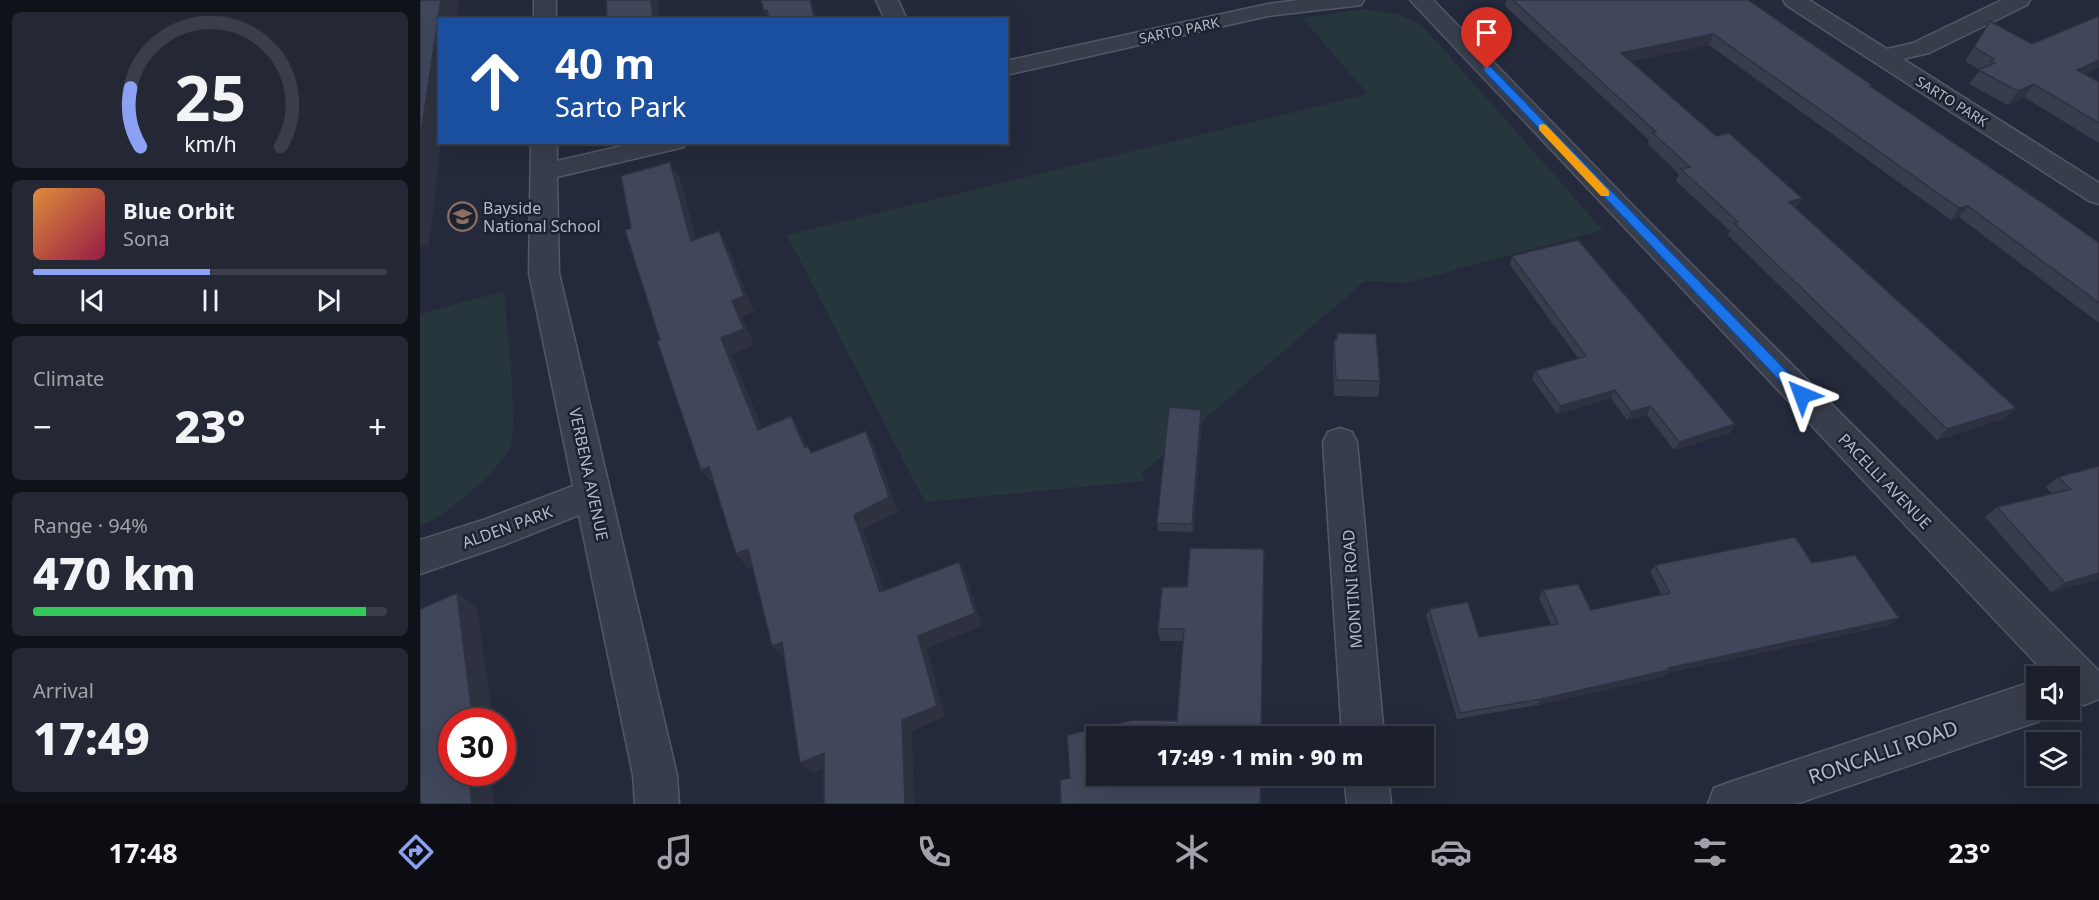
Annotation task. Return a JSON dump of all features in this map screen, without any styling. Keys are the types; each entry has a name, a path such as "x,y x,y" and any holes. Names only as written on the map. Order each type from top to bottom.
{"street":[{"path":"545,0 545,18"},
{"path":"887,0 895,18"},
{"name":"SARTO PARK","path":"1008,68 1264,5 1353,0"},
{"name":"PACELLI AVENUE","path":"1421,0 1636,225 2084,685"},
{"name":"SARTO PARK","path":"1794,0 2099,195"},
{"name":"SARTO PARK","path":"1883,57 1921,48 2019,0"},
{"path":"544,157 658,144"},
{"name":"VERBENA AVENUE","path":"544,157 544,273 655,774 657,804"},
{"name":"MONTINI ROAD","path":"1340,442 1363,726"},
{"name":"ALDEN PARK","path":"420,557 491,534 593,494"},
{"name":"RONCALLI ROAD","path":"1730,804 2026,704"},
{"path":"1367,786 1369,804"}],"shaded area":[{"path":"1364,9 1397,14 1422,25 1603,230 1407,283 1365,281 1141,474 1145,481 925,502 787,235 1368,94 1302,18"},
{"path":"504,291 513,397 510,448 494,469 470,493 457,504 420,526 420,314"}],"building":[{"path":"420,0 441,0 438,18 420,140"},
{"path":"606,0 651,0 653,18 607,18"},
{"path":"761,0 810,0 814,18 769,18 767,10 764,11"},
{"path":"1513,0 1748,0 2099,243 2099,303 1968,206 1959,208 1713,34 1621,53 1716,136 1729,133 1802,198 1789,202 2016,408 1947,429 1734,223 1738,222 1681,169 1690,167 1652,132 1656,132"},
{"path":"2099,16 2099,60 2077,70 2099,82 2099,123 2034,84 2018,91 1978,70 1995,63 1990,61 1994,59 1974,47 1990,21 2032,44"},
{"path":"670,162 691,241 719,231 744,296 732,301 744,329 721,338 758,430 791,416 805,448 808,446 811,453 866,431 889,497 854,515 880,592 959,562 975,613 918,636 937,706 902,720 905,804 824,804 824,753 800,763 782,642 772,646 748,549 736,554 709,467 701,470 657,341 660,340 625,230 631,228 621,176"},
{"path":"1578,240 1735,424 1679,442 1651,406 1631,412 1615,390 1560,406 1535,371 1586,356 1512,256"},
{"path":"1337,333 1376,334 1380,381 1336,380 1334,340 1337,340"},
{"path":"1169,407 1201,410 1192,524 1157,523"},
{"path":"2099,466 2099,573 2065,583 1997,507 2071,489 2058,477"},
{"path":"1795,537 1812,563 1855,555 1899,618 1668,668 1669,670 1541,699 1460,713 1429,609 1468,602 1479,637 1558,624 1543,590 1578,584 1591,610 1670,593 1655,565"},
{"path":"1190,548 1264,549 1261,726 1107,726 1134,720 1177,721 1184,629 1158,629 1162,587 1187,587"},
{"path":"457,593 471,708 438,708 438,786 470,786 472,804 420,804 420,609"},
{"path":"1086,731 1086,786 1261,786 1260,804 1061,804 1060,780 1070,778 1067,735"}],"slow traffic":[{"path":"1543,127 1605,193"}],"place":[{"name":"Bayside National School","path":"462,217"}],"route":[{"path":"1487,69 1802,395"}]}
